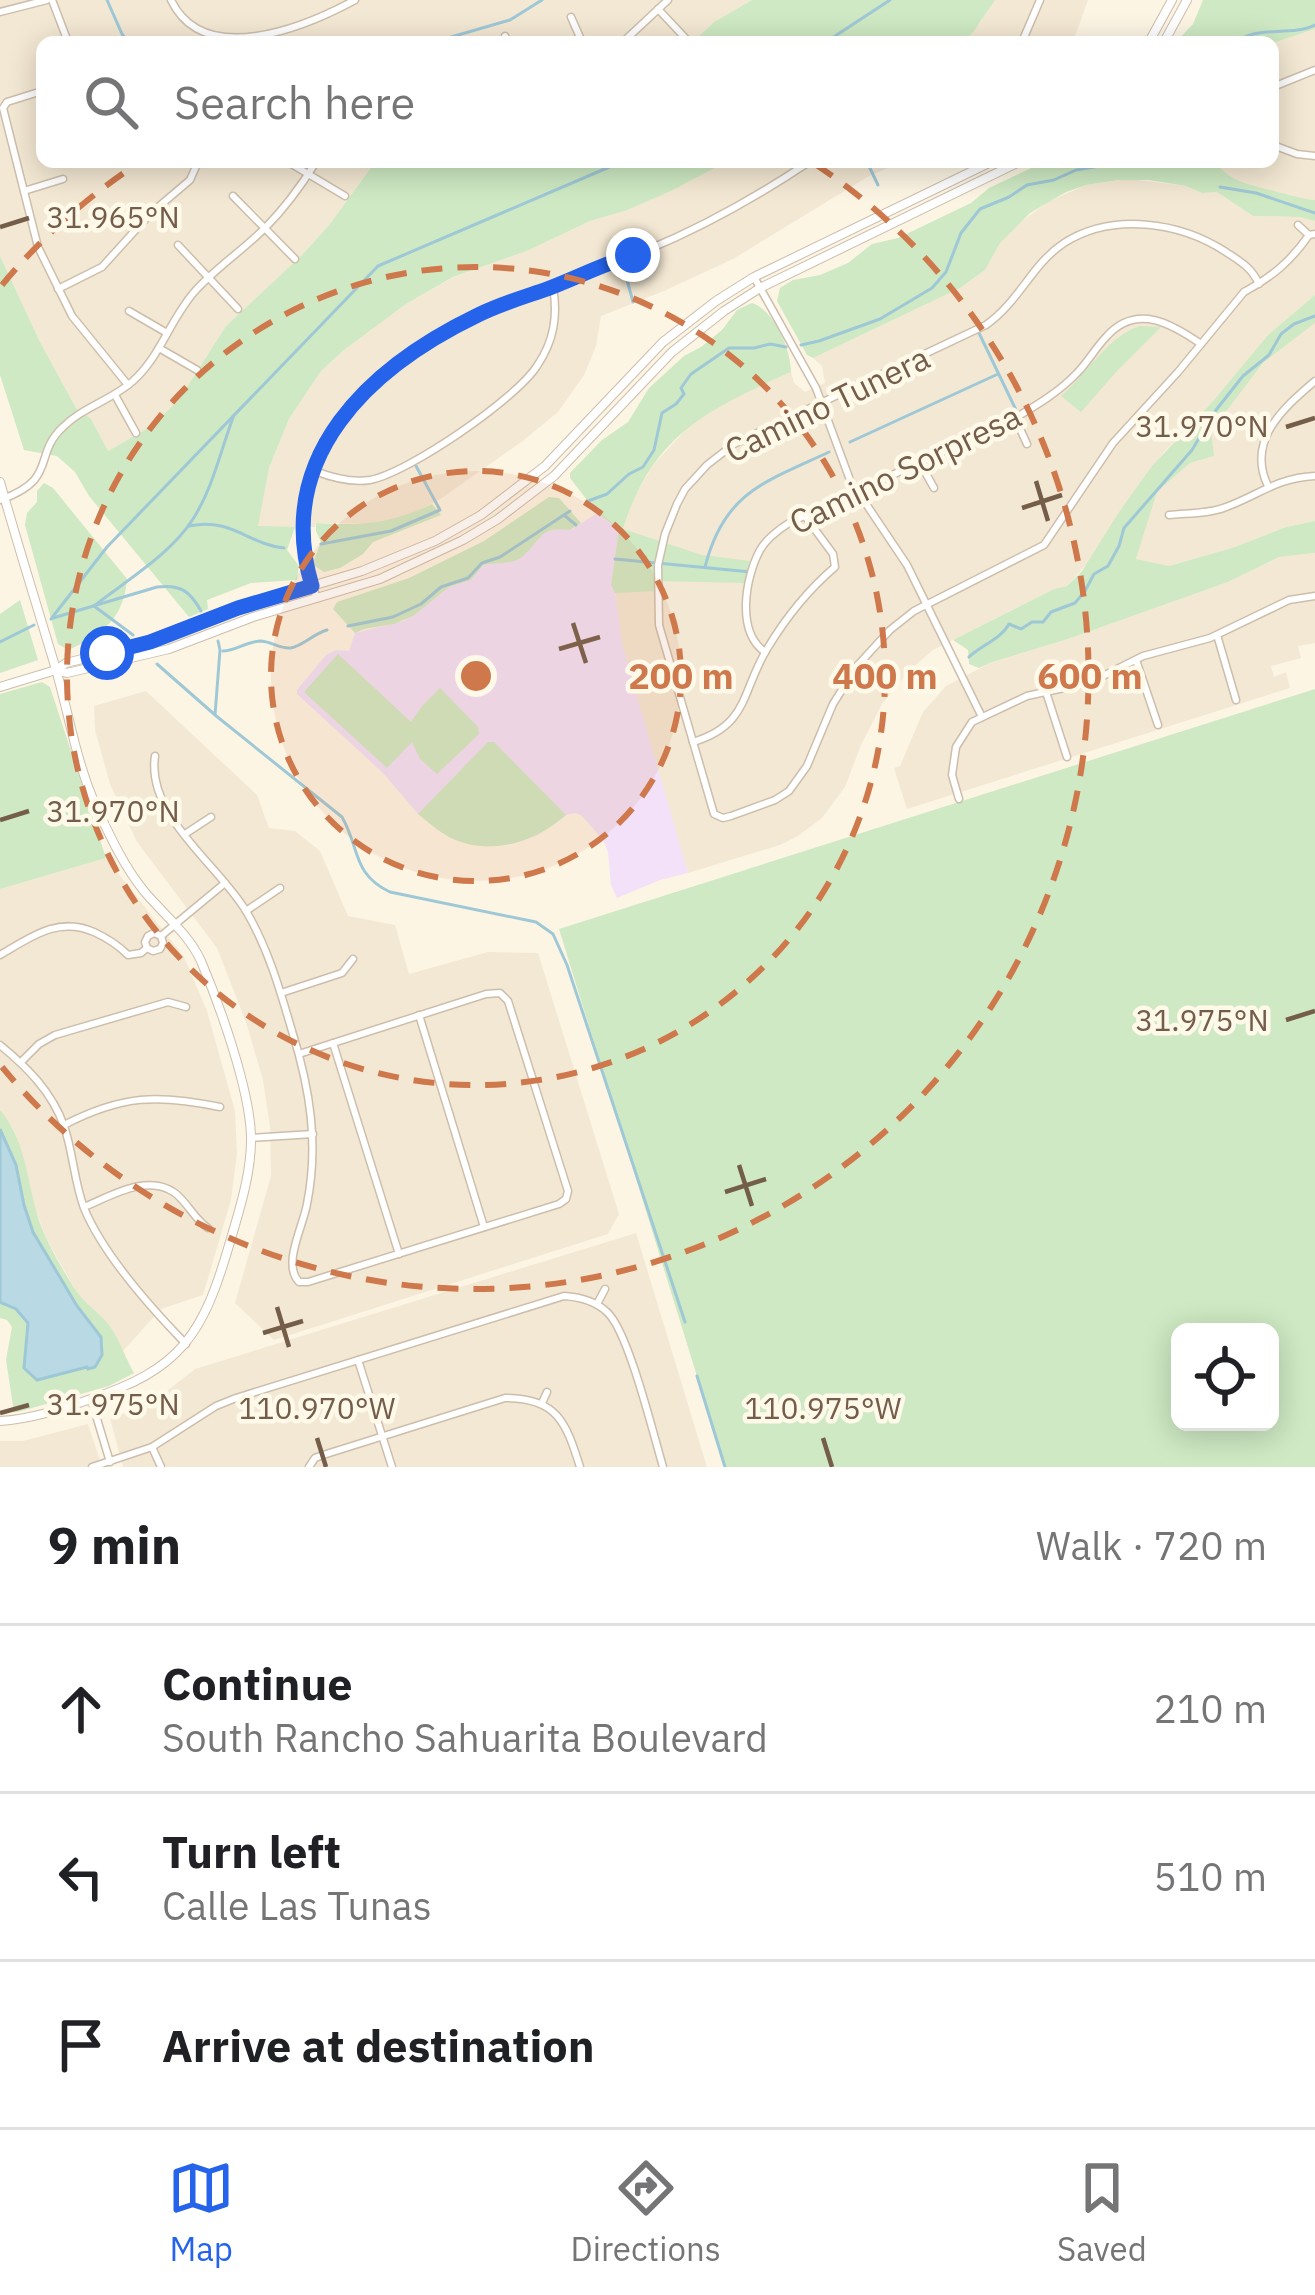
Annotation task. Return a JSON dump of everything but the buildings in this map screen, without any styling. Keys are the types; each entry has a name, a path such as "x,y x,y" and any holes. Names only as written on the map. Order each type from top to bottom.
{"street":[{"path":"0,12 49,0 65,36"},
{"path":"171,0 183,19 217,36"},
{"path":"249,36 301,26 355,0"},
{"path":"1025,36 1040,0"},
{"path":"1152,36 1172,0"},
{"path":"1167,36 1187,0"},
{"path":"628,36 662,3 685,36"},
{"path":"572,17 580,36"},
{"path":"1279,85 1315,70"},
{"path":"36,93 2,107 38,247 72,316 128,385"},
{"path":"1279,147 1315,157"},
{"path":"58,289 102,267 150,214 190,180 195,168"},
{"path":"299,168 345,196"},
{"path":"2,499 35,481 65,424 128,385 160,348 193,293 265,228 312,168"},
{"path":"317,598 303,544 305,499 336,424 356,398 452,328 666,242 798,168"},
{"path":"0,687 66,663 150,642 238,608 410,553 505,498 557,454 663,343 699,313 754,277 979,168"},
{"path":"56,670 67,673 148,655 404,569 464,540 554,476 673,352 712,320 760,288 1007,168"},
{"path":"23,191 63,179"},
{"path":"233,196 295,259"},
{"name":"Camino Tunera","path":"926,603 890,630 856,666 833,704 807,766 789,790 775,800 718,817 710,805 664,644 658,565 670,520 685,490 718,455 986,325 1011,304 1045,259 1067,242 1099,228 1148,225 1202,237 1250,267 1259,284"},
{"path":"926,603 1044,545 1131,421 1244,292 1277,274 1312,234 1298,225"},
{"path":"178,245 238,309"},
{"path":"754,277 808,372 844,470 907,565 982,718"},
{"path":"314,471 351,481 385,476 432,452 514,392 539,364 552,336 553,287"},
{"path":"129,311 167,333"},
{"name":"Camino Sorpresa","path":"765,652 755,646 747,626 747,602 757,557 775,532 1015,418 1076,374 1106,336 1121,325 1157,319 1201,344"},
{"path":"160,348 197,370"},
{"path":"1268,486 1262,456 1268,428 1315,381"},
{"path":"115,395 136,433"},
{"path":"1015,418 1027,444"},
{"path":"920,463 934,488"},
{"path":"1168,515 1223,509 1268,486 1315,476"},
{"path":"0,482 93,799 117,851 198,955 246,1099 251,1138 242,1201 218,1287 186,1344 160,1368 120,1389 30,1419 0,1421"},
{"path":"692,742 713,735 734,719 765,652 836,563 805,516"},
{"path":"959,799 952,775 956,747 972,722 1027,696 1091,682 1136,660 1217,635 1289,600 1315,596"},
{"path":"1217,635 1236,700"},
{"path":"1136,660 1157,725"},
{"path":"1046,692 1067,757"},
{"path":"155,756 153,771 167,809 246,910 271,963 307,1083 313,1134 310,1187 291,1268 295,1279 308,1282 566,1199 568,1191 500,993 299,1054"},
{"path":"184,834 211,817"},
{"path":"0,955 52,927 68,925 104,937 128,955 141,953 147,948 148,935 160,936 225,883"},
{"path":"246,910 280,888"},
{"path":"280,993 342,973 353,959"},
{"path":"21,1062 56,1035 168,1002 186,1006"},
{"path":"419,1016 484,1227"},
{"path":"333,1043 399,1254"},
{"path":"0,1045 51,1099 64,1125 84,1207 102,1240 148,1304 186,1344"},
{"path":"64,1125 122,1102 149,1098 220,1107"},
{"path":"251,1138 313,1134"},
{"path":"84,1207 134,1187 152,1185 184,1194 196,1220 208,1228"},
{"path":"597,1304 605,1289"},
{"path":"92,1467 152,1447 236,1398 564,1296 597,1304 611,1316 622,1335 664,1467"},
{"path":"358,1360 392,1467"},
{"path":"542,1403 548,1392"},
{"path":"310,1465 323,1455 382,1436 505,1398 526,1398 556,1412 580,1467"},
{"path":"91,1399 110,1462"},
{"path":"152,1447 161,1467"}],"shaded area":[{"path":"0,0 752,0 699,36 36,36 36,168 371,168 302,255 226,326 178,401 150,427 108,451 91,419 76,408 0,256"},
{"path":"993,0 1088,0 1075,36 968,36"},
{"path":"1315,29 1315,200 1243,184 1220,168 1279,168 1279,41"},
{"path":"715,168 888,168 733,259 601,316 584,375 558,412 439,500 374,524 257,527 269,468 289,419 321,371 344,350 406,304 454,277 673,190"},
{"path":"1128,179 1217,192 1253,216 1315,221 1315,295 1268,335 1163,453 1092,558 1067,586 933,650 911,669 882,704 845,787 822,818 780,845 688,873 626,661 615,591 623,529 635,495 654,464 693,422 736,396 791,372 794,383 805,392 825,383 822,366 813,358 960,288 985,270 1014,227 1048,202 1086,185"},
{"path":"1315,323 1315,521 1169,566 1136,559 1157,492 1190,463 1214,456 1210,431 1263,363"},
{"path":"597,513 619,529 611,585 622,644 688,873 617,898 603,840 582,816 566,815 538,835 512,844 488,846 455,840 418,814 383,773 297,694 326,655 349,651 355,633 404,621 449,587 471,580 483,565 511,562 546,532 559,527 571,530"},
{"path":"1315,553 1315,643 1298,646 1301,658 1271,666 1274,677 1286,672 1290,688 907,809 894,768 900,766 923,712 946,686 992,662 1228,582 1279,557"},
{"path":"146,691 257,795 269,828 295,831 320,851 348,916 395,925 409,974 488,952 538,953 619,1214 608,1234 274,1340 235,1303 271,1176 270,1127 263,1080 246,1022 217,948 137,842 110,784 95,730 94,706"},
{"path":"106,858 184,957 207,1011 235,1111 237,1154 231,1200 203,1295 161,1309 122,1352 105,1321 79,1296 47,1240 14,1130 0,1110 0,889"},
{"path":"636,1233 707,1467 123,1467 110,1418 162,1395 195,1369"},
{"path":"88,1424 102,1467 0,1467 0,1441 23,1441"}],"green space":[{"path":"752,0 995,0 969,36 699,36"},
{"path":"1203,0 1315,0 1315,29 1279,41 1279,36 1182,36 1193,24"},
{"path":"371,168 715,168 627,210 453,277 406,304 344,350 321,371 289,419 269,468 258,526 295,527 287,550 299,566 297,580 251,583 207,600 208,609 189,617 89,496 75,472 57,456 24,450 0,375 0,256 76,408 91,419 108,451 150,427 178,401 226,326 330,224"},
{"path":"1031,168 1221,168 1244,183 1315,200 1315,221 1253,216 1217,192 1149,180 1086,185 1030,213 1000,243 985,270 960,288 813,358 807,355 777,301 780,288 848,263 872,244 898,238 971,203 989,188"},
{"path":"1315,295 1315,323 1263,363 1211,431 1214,456 1190,463 1157,492 1136,559 1169,566 1315,521 1315,553 1279,557 1228,582 1068,639 979,668 969,664 968,650 953,640 1067,586 1152,466 1268,335"},
{"path":"752,303 780,332 791,372 734,399 687,429 650,470 623,529 702,555 750,561 744,583 658,581 657,591 615,593 611,585 619,529 597,513 570,473 602,440 628,422 649,388 722,330 737,310"},
{"path":"1140,326 1161,327 1081,412 1061,396 1108,346"},
{"path":"44,483 127,579 121,604 109,624 68,650 58,644 25,525"},
{"path":"549,497 559,498 581,523 570,530 546,532 518,560 483,565 471,580 449,587 413,616 355,633 333,609 337,602 409,578 484,541"},
{"path":"432,504 441,515 373,542 340,568 324,572 315,566 321,542 316,523 375,522"},
{"path":"20,600 38,660 0,673 0,614"},
{"path":"338,654 411,722 440,688 478,727 479,734 437,774 420,759 412,742 387,768 304,692"},
{"path":"42,682 50,687 106,858 0,889 0,694"},
{"path":"1315,689 1315,1467 725,1467 559,929"},
{"path":"488,742 494,742 566,815 525,840 480,846 449,837 418,814"},
{"path":"0,1110 17,1138 51,1247 77,1292 110,1326 134,1373 109,1386 18,1412 14,1412 6,1360 12,1327 0,1318"}],"water":[{"path":"0,1129 16,1165 33,1232 101,1337 102,1355 95,1367 37,1380 24,1368 28,1323 16,1309 0,1302"}],"waterway":[{"path":"107,0 124,36"},
{"path":"455,36 510,20 542,0"},
{"path":"835,36 890,0"},
{"path":"1248,36 1315,25"},
{"path":"51,619 107,547 378,266 607,168"},
{"path":"870,168 878,185"},
{"path":"801,345 880,319 932,288 946,272 961,233 980,209 1027,185 1088,168"},
{"path":"1220,187 1256,193 1315,213"},
{"path":"623,265 633,302"},
{"path":"969,657 1009,624 1021,629 1075,603 1094,574 1108,566 1124,528 1192,450 1243,376 1269,355 1281,334 1315,316"},
{"path":"978,331 1018,414"},
{"path":"588,501 607,494 643,467 654,450 662,413 684,394 681,388 691,374 729,348 786,347"},
{"path":"850,442 998,374"},
{"path":"133,635 94,606 160,555 193,519 234,415"},
{"path":"705,567 723,522 750,493 829,452"},
{"path":"321,544 391,531 440,510 416,466"},
{"path":"348,626 393,617 421,604 441,587 468,578 482,563 500,557 570,511"},
{"path":"564,515 576,525"},
{"path":"189,526 217,525 284,548"},
{"path":"615,559 751,572"},
{"path":"53,618 165,586 184,590 201,611"},
{"path":"0,642 34,625"},
{"path":"223,651 261,641 291,648 327,630"},
{"path":"218,641 215,715 342,817 363,869 378,885 390,892 536,922 553,934 685,1322"},
{"path":"157,664 214,714"},
{"path":"697,1376 725,1467"}],"route":[{"path":"107,653 312,586 303,544 305,499 329,437 356,398 452,328 633,255"}]}
